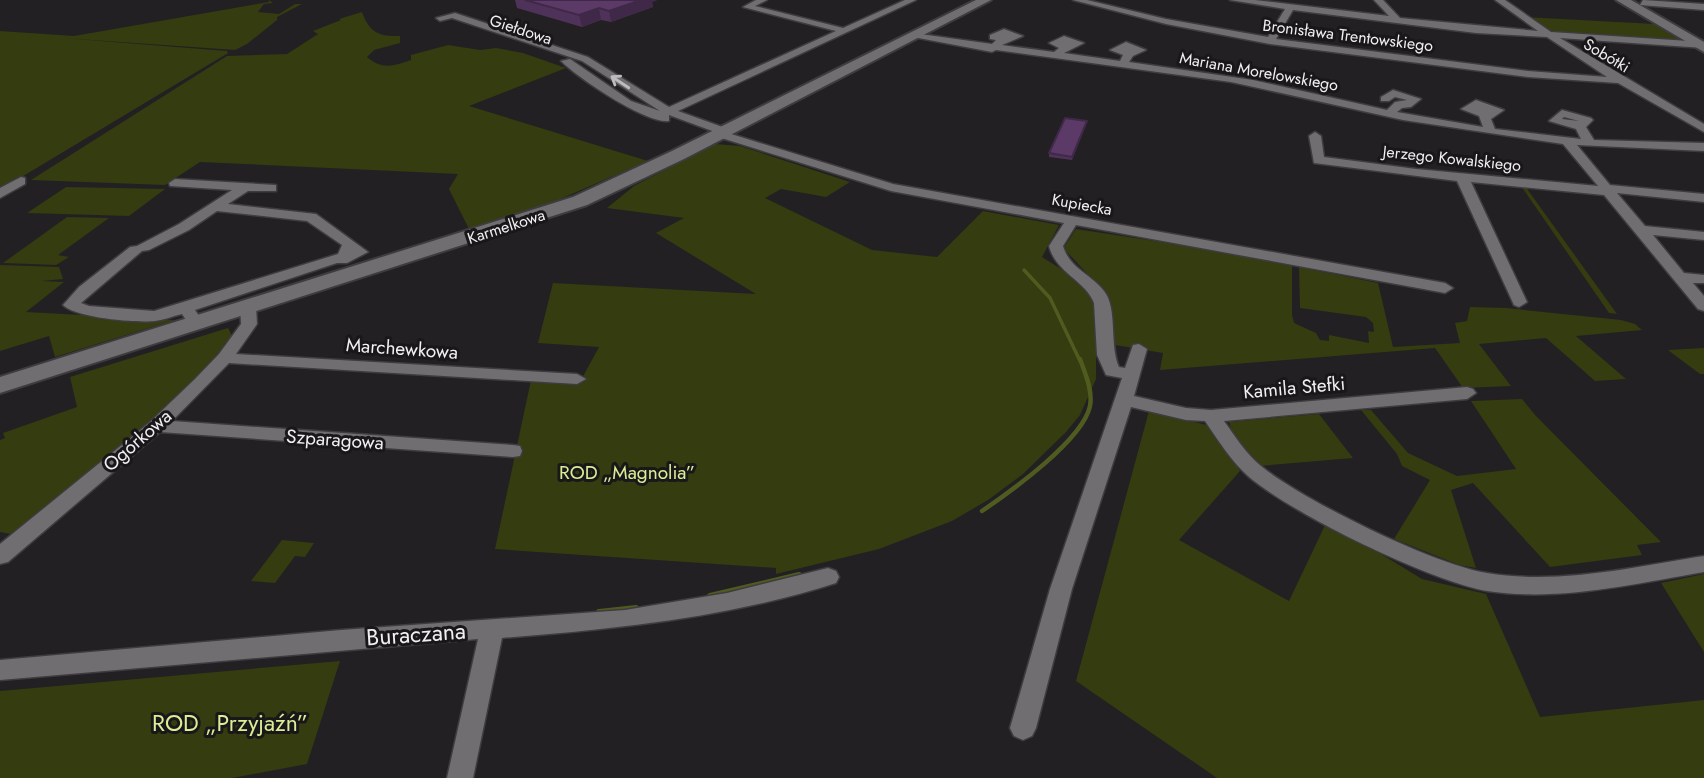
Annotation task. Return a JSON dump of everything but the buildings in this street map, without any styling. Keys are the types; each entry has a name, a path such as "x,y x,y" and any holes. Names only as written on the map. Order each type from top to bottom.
{"street":[{"path":"764,0 747,7 845,31"},
{"path":"663,114 912,0"},
{"name":"Karmelkowa","path":"0,385 191,316 248,307 570,205 720,134 985,0"},
{"name":"Bronisława Trentowskiego","path":"1077,0 1183,26 1270,41 1463,66 1618,80"},
{"path":"1234,0 1289,9 1548,36 1702,44"},
{"path":"1378,0 1398,21"},
{"name":"Sobótki","path":"1499,0 1548,36 1704,129"},
{"path":"1622,0 1702,44"},
{"path":"1641,1 1702,44"},
{"path":"1641,1 1704,7"},
{"path":"1270,41 1289,9"},
{"name":"Giełdowa","path":"663,114 598,67 569,53 452,15 440,18 561,59 627,103 720,134"},
{"path":"491,35 503,32"},
{"name":"Mariana Morelowskiego","path":"913,36 1282,88 1389,114 1490,131 1590,143 1704,147"},
{"path":"510,41 522,38"},
{"path":"992,49 1003,39"},
{"path":"1055,57 1065,47"},
{"path":"1122,65 1129,54"},
{"path":"582,71 598,67"},
{"path":"1389,114 1399,104"},
{"path":"1484,114 1490,131"},
{"path":"1580,127 1590,143"},
{"name":"Kupiecka","path":"720,134 891,187 1445,288"},
{"name":"Jerzego Kowalskiego","path":"1315,136 1318,160 1462,177 1704,198"},
{"path":"1566,140 1704,306"},
{"path":"1462,177 1519,302"},
{"path":"0,194 20,181"},
{"path":"175,183 271,188"},
{"path":"216,207 311,217 361,252 343,263 191,316 87,311 71,305 83,290 140,248 216,207 246,187"},
{"path":"1072,220 1056,246 1059,257 1098,293 1102,303 1105,355 1112,371 1132,375"},
{"path":"1640,230 1704,236"},
{"path":"1679,277 1704,279"},
{"name":"Ogórkowa","path":"0,556 156,426 225,358 249,324 248,307"},
{"path":"1023,728 1050,626 1125,400 1139,349"},
{"name":"Marchewkowa","path":"225,358 577,379"},
{"name":"Kamila Stefki","path":"1125,400 1186,414 1211,415 1467,393"},
{"path":"1211,415 1254,471 1290,495 1405,551 1483,582 1513,584 1573,581 1704,564"},
{"name":"Szparagowa","path":"156,426 513,451"},
{"name":"Buraczana","path":"0,670 625,619 727,601 828,577"},
{"path":"460,778 492,629"}],"green space":[{"path":"269,0 273,3 264,4 258,12 279,14 295,4 302,4 277,17 277,20 247,44 235,50 63,38 228,53 0,190 0,31 74,36"},
{"path":"362,12 376,32 400,36 400,43 374,50 367,57 378,64 393,65 405,62 411,60 411,55 448,45 480,50 496,48 523,53 566,68 469,106 648,161 551,203 469,229 449,189 458,174 200,162 165,185 31,180 227,56 287,54 318,34 313,31"},
{"path":"1524,17 1655,24 1684,42 1553,35"},
{"name":"ROD „Magnolia”","path":"715,144 740,146 850,182 826,197 781,189 765,198 872,250 937,257 983,211 1059,225 1042,257 1082,282 1093,297 1096,314 1096,379 1080,415 1023,474 988,500 952,521 879,549 776,574 776,568 495,549 531,380 580,382 599,347 538,343 553,283 756,294 656,233 684,218 607,208 634,186"},
{"path":"1521,186 1525,186 1617,314 1609,313"},
{"path":"66,187 165,189 129,216 27,213"},
{"path":"67,217 109,218 58,255 69,257 56,265 3,263"},
{"path":"1076,229 1201,248 1292,266 1294,323 1316,333 1320,340 1329,341 1329,335 1369,343 1368,331 1374,332 1373,323 1366,317 1300,308 1299,267 1378,283 1393,347 1460,343 1455,323 1467,321 1470,307 1621,320 1635,324 1642,330 1576,336 1626,379 1595,381 1546,338 1479,344 1511,386 1463,388 1435,348 1160,370 1163,353 1115,345 1109,297 1066,251 1065,246"},
{"path":"0,265 59,267 63,279 42,281 64,282 26,312 175,320 55,357 49,336 0,351"},
{"path":"228,328 232,336 209,364 130,441 16,535 0,532 0,440 5,438 3,433 77,407 70,377"},
{"path":"1704,348 1704,374 1700,374 1668,350"},
{"path":"1522,399 1661,542 1637,545 1642,555 1550,567 1473,483 1451,490 1476,568 1459,565 1394,539 1430,480 1402,466 1397,454 1361,410 1371,410 1408,453 1457,476 1516,469 1471,401"},
{"path":"1149,411 1211,426 1240,471 1179,540 1289,601 1327,521 1422,579 1486,594 1540,717 1704,700 1704,778 1217,778 1076,681"},
{"path":"1319,414 1353,458 1259,466 1233,435 1229,422"},
{"path":"282,540 314,543 305,557 295,556 275,583 251,581"},
{"path":"1704,574 1704,652 1661,583"},
{"name":"ROD „Przyjaźń”","path":"340,661 307,764 232,778 0,778 0,691"}],"waterway":[{"path":"1024,270 1050,298 1080,361"},
{"path":"982,511 1044,464 1074,434 1084,419 1090,406 1090,394 1080,359"},
{"path":"710,596 799,575"},
{"path":"599,612 636,608"}]}
